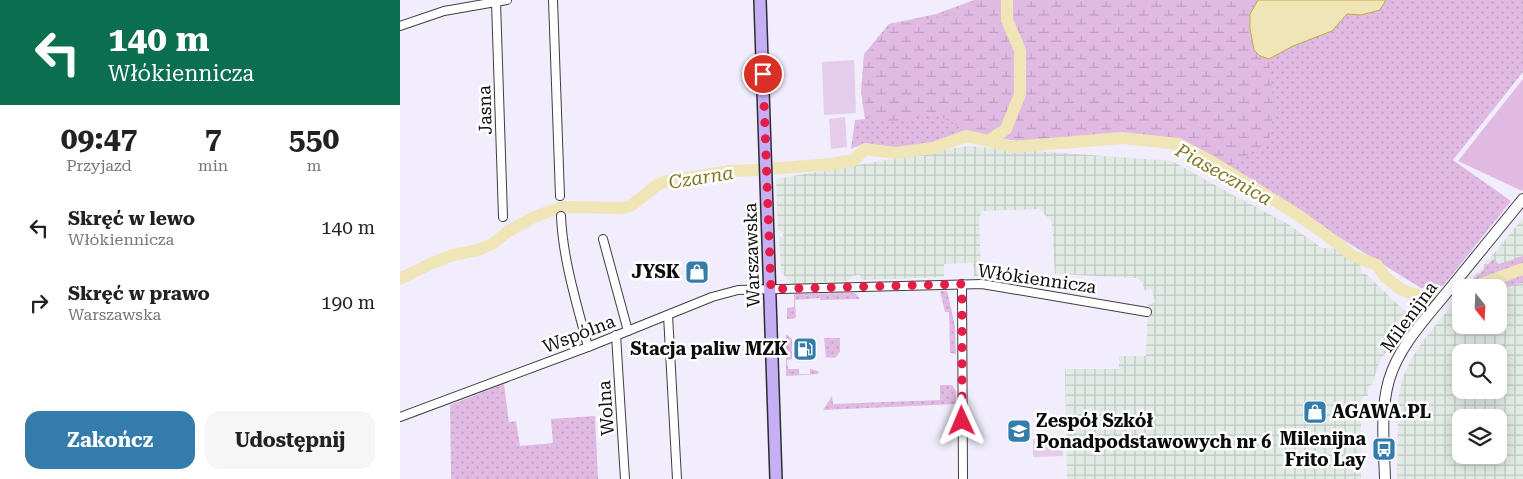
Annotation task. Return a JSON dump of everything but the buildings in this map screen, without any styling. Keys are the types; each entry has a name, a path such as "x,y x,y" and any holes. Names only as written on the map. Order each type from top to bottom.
{"main road":[{"name":"Warszawska","path":"760,0 776,479"}],"street":[{"path":"400,26 436,13 507,0"},
{"path":"553,0 560,196"},
{"name":"Jasna","path":"496,2 503,217"},
{"name":"Milenijna","path":"1385,479 1386,399 1388,382 1394,366 1404,347 1429,314 1523,199"},
{"path":"561,216 562,240 588,347"},
{"path":"603,239 628,331"},
{"path":"962,284 963,479"},
{"name":"Włókiennicza","path":"771,289 982,284 1148,312"},
{"name":"Wspólna","path":"400,417 729,292 771,289"},
{"path":"668,315 677,479"},
{"name":"Wolna","path":"616,335 625,479"}],"shaded area":[{"path":"1258,0 1386,0 1380,10 1361,15 1347,14 1332,31 1293,46 1269,59 1260,56 1254,50 1250,29 1250,14"},
{"path":"854,60 856,113 824,115 822,62"},
{"path":"845,117 847,147 831,149 829,119"},
{"path":"967,146 1172,161 1240,199 1242,197 1243,200 1288,224 1322,248 1334,248 1360,264 1362,273 1367,275 1407,313 1406,315 1410,321 1380,360 1372,385 1368,386 1368,396 1361,399 1361,479 1067,479 1065,369 1119,369 1119,356 1146,356 1148,305 1155,302 1151,289 1145,291 1142,282 1137,278 1055,274 1052,222 1039,209 983,211 979,217 981,276 974,276 973,263 944,264 944,277 862,280 860,275 852,276 848,281 792,284 781,272 779,237 783,236 783,232 778,230 776,179"},
{"path":"1523,218 1523,479 1397,479 1398,399 1402,379 1423,341 1452,305 1452,334 1508,334 1508,279 1473,279"},
{"path":"1033,439 1063,439 1063,456 1033,457"}],"green space":[{"path":"974,0 1523,0 1523,72 1453,160 1511,201 1443,286 1421,288 1229,169 1179,143 1123,137 1031,143 962,131 946,140 894,149 863,144 851,149 855,120 865,119 861,92 864,54 889,24 936,14"},
{"path":"978,0 1258,0 1250,14 1250,29 1254,50 1260,56 1269,59 1274,108 1269,141 1230,166 1180,142 1123,136 1029,142 992,138 963,130 952,122 939,117 924,115 891,122 869,117 862,92 864,64 866,55 884,33 899,24 937,18"},
{"path":"1523,79 1523,189 1522,191 1458,161"},
{"path":"1523,256 1523,283 1508,287 1508,279 1475,279 1493,259 1499,264"},
{"path":"940,291 947,291 955,326 956,354 950,353 949,312 945,312"},
{"path":"855,293 860,299 820,300 820,298 795,300 796,317 787,319 787,308 794,307 794,294"},
{"path":"786,334 792,339 792,359 787,360 788,369 799,369 799,374 810,374 810,369 818,371 819,374 786,376"},
{"path":"824,338 840,338 840,352 835,358 826,357"},
{"path":"504,384 509,422 516,421 520,446 553,443 551,419 595,416 598,479 451,479 450,405"},
{"path":"940,385 952,385 956,391 956,404 823,410 832,396 833,404 940,400"}],"waterway":[{"path":"988,141 1006,129 1020,94 1020,50 1007,20 1007,0"},
{"name":"Czarna","path":"400,279 453,255 478,250 494,243 507,232 530,219 552,210 565,207 622,208 632,205 657,185 667,181 731,171 832,164 854,160 865,149 895,153 933,148 967,136 1014,147 1122,138 1179,144 1219,166 1298,215 1353,256 1377,265 1385,277 1402,290 1420,296 1433,297"},
{"name":"Piasecznica","path":"1495,279 1523,269"}],"place":[{"name":"JYSK","path":"697,272"},
{"name":"Stacja paliw MZK","path":"805,349"},
{"name":"AGAWA.PL","path":"1315,412"},
{"name":"Zespół Szkół Ponadpodstawowych nr 6","path":"1019,431"},
{"name":"Milenijna Frito Lay","path":"1384,449"}],"route":[{"path":"763,74 771,289 962,284 962,421"}]}
